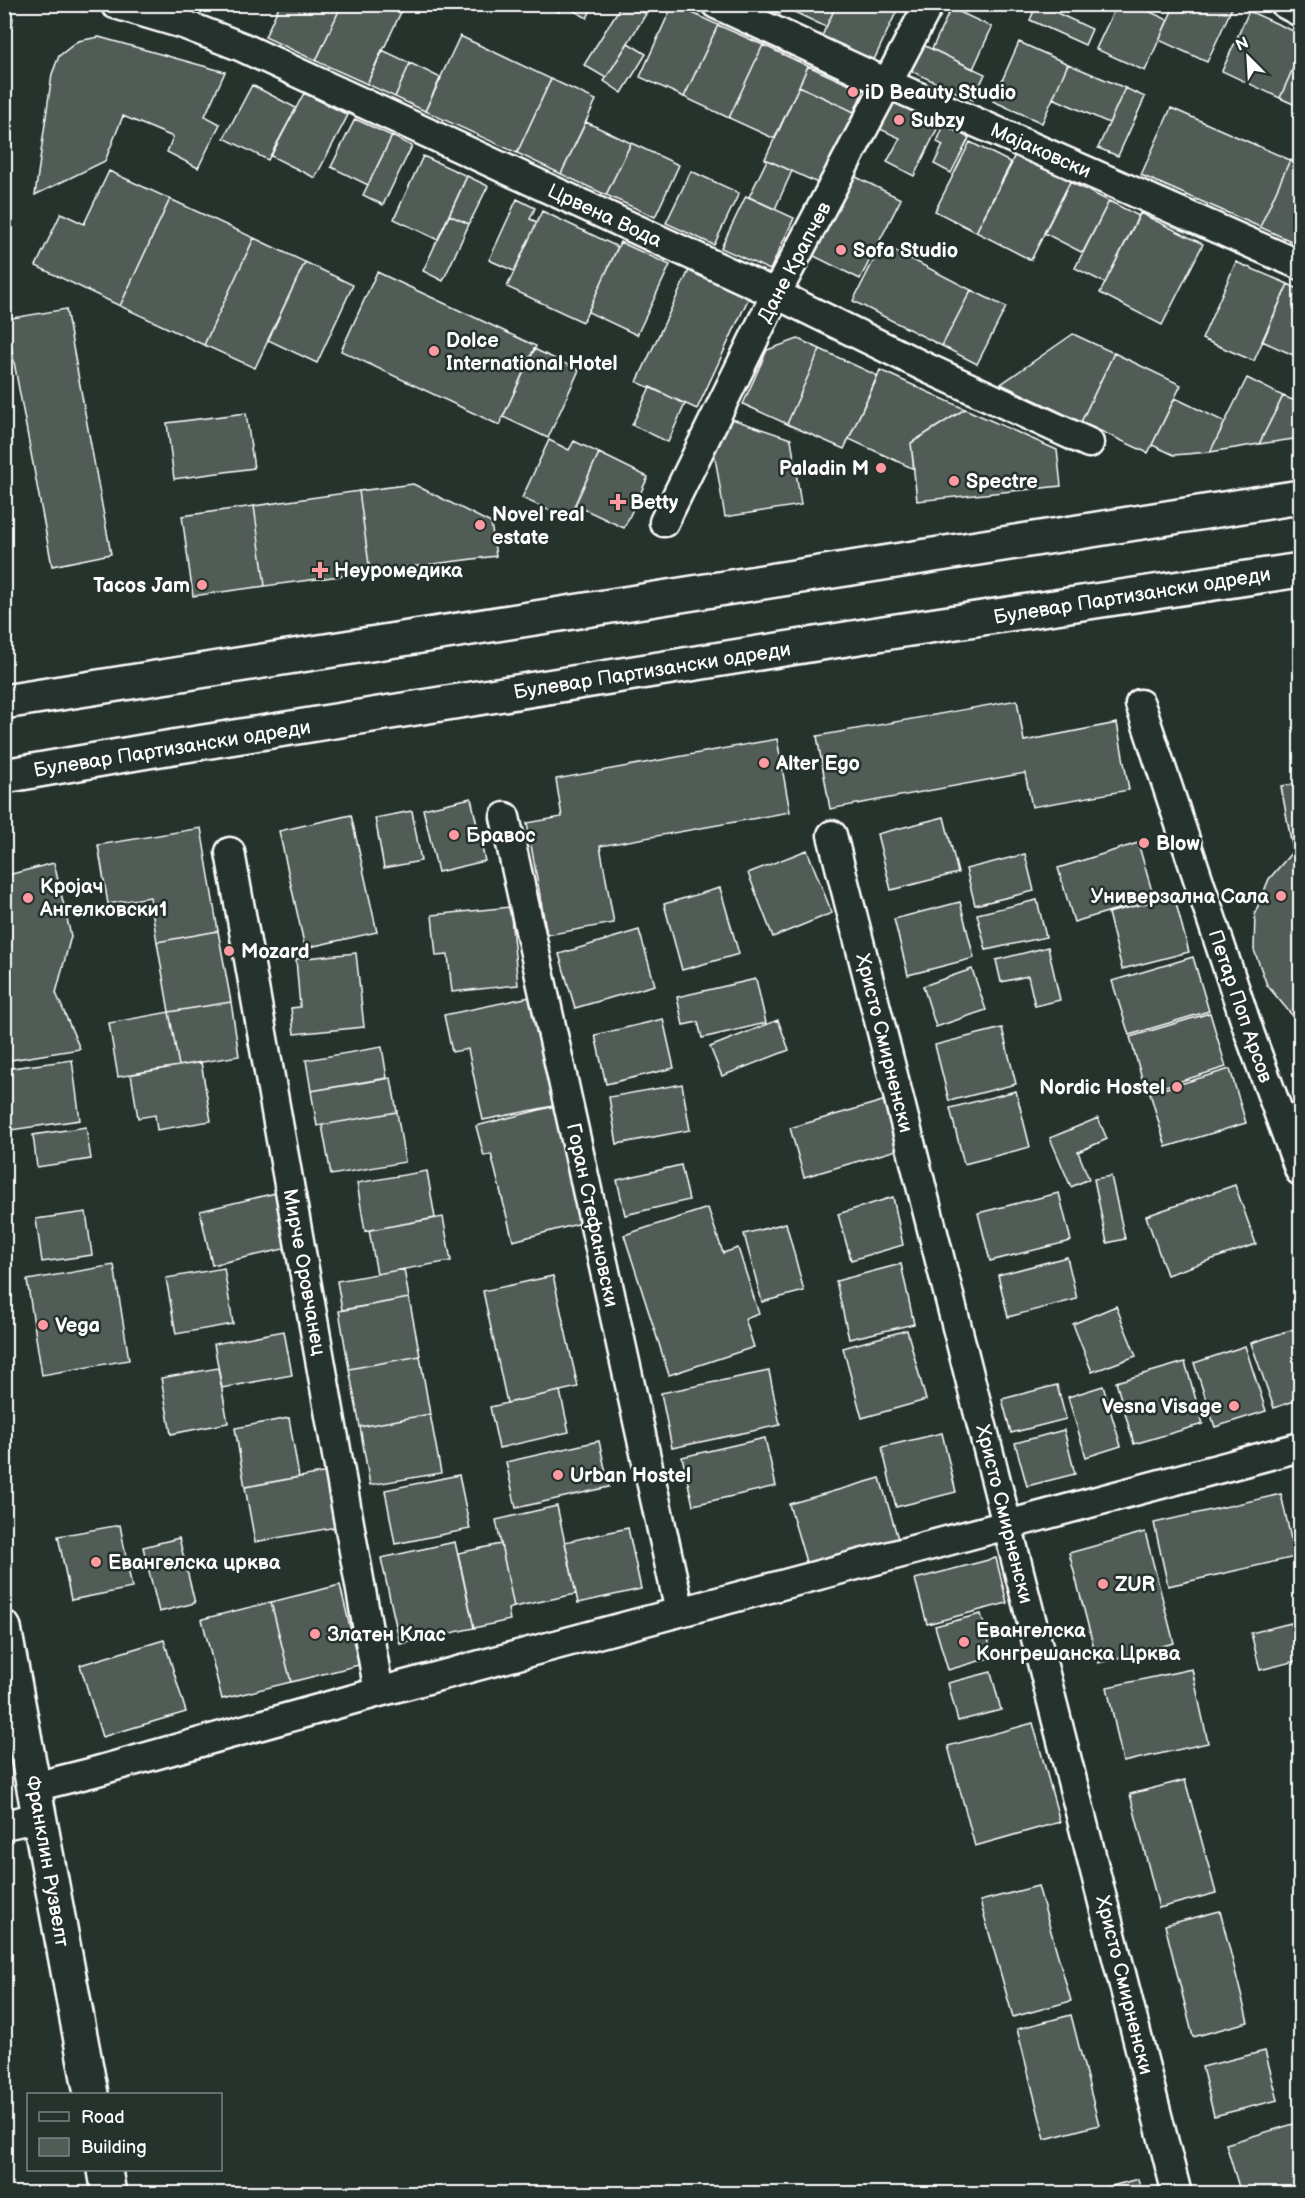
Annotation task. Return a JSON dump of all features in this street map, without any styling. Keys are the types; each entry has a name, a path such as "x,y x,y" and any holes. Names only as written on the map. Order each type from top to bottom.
{"street":[{"name":"Црвена Вода","path":"115,4 183,24 242,47 776,294 929,369 1089,443"},
{"name":"Мајаковски","path":"716,4 889,84 1300,265"},
{"name":"Дане Крапчев","path":"664,522 776,294 889,84 929,4"},
{"path":"1285,4 1300,12"},
{"path":"4,702 1300,497"},
{"name":"Булевар Партизански одреди","path":"8,778 148,751 890,632 1300,570"},
{"name":"Петар Поп Арсов","path":"1140,704 1250,1035 1300,1172"},
{"name":"Горан Стефановски","path":"505,817 680,1612"},
{"name":"Христо Смирненски","path":"832,836 1178,2193"},
{"name":"Мирче Оровчанец","path":"230,852 379,1692"},
{"path":"4,1825 37,1802 90,1773 379,1692 1300,1447"},
{"name":"Франклин Рузвелт","path":"4,1628 91,2093"},
{"path":"105,2171 109,2193"}],"building":[{"path":"280,4 342,4 316,61 265,37"},
{"path":"342,4 385,4 401,12 367,84 316,61"},
{"path":"543,4 563,4 559,12"},
{"path":"566,4 594,4 587,18 565,6"},
{"path":"622,4 630,4 646,14 606,78 584,65"},
{"path":"673,4 718,25 684,97 640,77"},
{"path":"759,4 785,4 780,14"},
{"path":"785,4 837,4 826,27 784,7"},
{"path":"837,4 900,4 872,64 820,40"},
{"path":"1037,4 1052,4 1057,7 1055,12 1092,29 1085,45 1030,20"},
{"path":"1117,4 1133,4 1168,20 1145,71 1096,49"},
{"path":"1175,4 1223,4 1232,8 1207,62 1159,40"},
{"path":"951,8 992,27 973,69 932,49"},
{"path":"1249,11 1300,34 1300,52 1280,98 1222,71"},
{"path":"4,17 13,18 4,85"},
{"path":"718,25 763,45 729,118 684,97"},
{"path":"460,36 551,79 517,153 425,111"},
{"path":"99,37 225,72 205,116 220,124 198,168 167,152 173,137 123,116 105,161 35,195 52,74 59,56 78,41"},
{"path":"1019,42 1068,64 1042,123 993,101"},
{"path":"628,43 646,54 622,93 604,81"},
{"path":"763,45 808,66 775,139 729,118"},
{"path":"923,45 985,74 973,100 911,71"},
{"path":"382,50 410,63 395,97 367,84"},
{"path":"1300,52 1300,107 1280,98"},
{"path":"410,63 441,78 425,111 395,97"},
{"path":"1068,64 1125,88 1109,123 1053,98"},
{"path":"808,66 863,91 854,112 799,86"},
{"path":"551,79 596,100 561,174 517,153"},
{"path":"252,85 296,108 268,160 224,138"},
{"path":"799,86 854,112 820,184 765,159"},
{"path":"1125,88 1145,97 1118,156 1098,148"},
{"path":"304,93 348,115 315,178 271,156"},
{"path":"894,102 939,125 914,176 887,162 900,138 880,129"},
{"path":"1171,108 1290,160 1260,227 1141,175"},
{"path":"355,119 392,136 368,185 331,167"},
{"path":"586,122 631,143 606,195 561,174"},
{"path":"944,125 969,138 951,173 934,164 943,145 937,142"},
{"path":"392,136 412,146 383,205 363,195"},
{"path":"970,142 1012,163 976,232 935,211"},
{"path":"631,143 679,165 655,217 606,195"},
{"path":"1016,153 1071,180 1031,260 976,232"},
{"path":"423,156 467,176 438,240 394,219"},
{"path":"767,160 792,171 775,209 749,197"},
{"path":"1290,160 1300,165 1300,245 1260,227"},
{"path":"109,171 170,199 120,306 36,266 61,213 84,224"},
{"path":"691,171 739,193 714,245 666,223"},
{"path":"852,175 901,199 860,279 812,255"},
{"path":"467,176 488,186 469,224 449,215"},
{"path":"1070,182 1109,201 1083,253 1044,233"},
{"path":"746,196 794,218 770,270 721,248"},
{"path":"170,199 254,238 204,345 120,306"},
{"path":"517,199 535,208 530,219 537,222 514,271 489,260"},
{"path":"1109,201 1139,216 1105,283 1075,268"},
{"path":"542,211 618,247 583,322 507,287"},
{"path":"1140,213 1203,244 1162,325 1100,293"},
{"path":"449,215 469,224 443,281 423,271"},
{"path":"254,238 305,262 255,368 204,345"},
{"path":"620,242 670,265 637,335 588,312"},
{"path":"882,244 971,290 942,346 853,301"},
{"path":"305,262 353,285 317,363 268,340"},
{"path":"1236,262 1288,284 1254,361 1202,339"},
{"path":"690,268 750,295 697,409 637,382"},
{"path":"377,272 536,346 499,425 341,351"},
{"path":"1288,284 1300,290 1300,358 1262,341"},
{"path":"971,290 1006,307 977,364 942,346"},
{"path":"66,309 111,554 52,566 6,319"},
{"path":"1073,334 1114,353 1081,422 1001,384"},
{"path":"798,339 820,349 787,424 743,404 767,350"},
{"path":"534,349 579,370 548,438 503,417"},
{"path":"820,349 878,376 844,449 787,424"},
{"path":"1114,353 1181,385 1148,453 1081,422"},
{"path":"880,370 965,409 911,443 914,469 849,439"},
{"path":"1247,378 1283,396 1259,444 1210,452"},
{"path":"650,387 685,404 668,442 632,425"},
{"path":"1283,396 1300,403 1300,438 1259,444"},
{"path":"1175,398 1225,422 1210,452 1174,455 1152,445"},
{"path":"965,409 1057,450 1061,486 917,501 911,443"},
{"path":"246,413 254,468 174,479 167,423"},
{"path":"732,419 791,439 801,505 725,517 714,451"},
{"path":"549,440 569,450 574,441 599,453 568,519 522,498"},
{"path":"599,453 648,477 624,528 575,505"},
{"path":"413,484 491,523 496,556 370,572 359,491"},
{"path":"359,491 370,572 265,586 254,506"},
{"path":"254,506 265,586 193,596 182,516"},
{"path":"1017,700 1024,741 1117,723 1129,790 1032,807 1025,773 830,809 817,736"},
{"path":"777,739 790,812 600,846 614,923 547,935 527,823 562,817 556,779"},
{"name":"Универзална Сала","path":"1300,783 1300,1019 1291,1014 1267,985 1254,950 1255,913 1269,879 1293,851 1281,786"},
{"name":"Бравос","path":"471,798 485,861 438,872 423,809"},
{"path":"412,811 421,861 384,868 375,818"},
{"path":"351,815 377,932 305,948 279,831"},
{"path":"944,817 958,873 891,890 877,834"},
{"path":"201,828 218,931 157,942 150,897 108,904 98,845"},
{"path":"1138,843 1154,898 1074,922 1058,868"},
{"path":"807,850 832,913 773,937 748,873"},
{"path":"1025,854 1034,891 975,905 966,869"},
{"path":"54,863 71,936 56,993 80,1049 4,1061 4,876"},
{"path":"720,888 739,954 682,970 664,904"},
{"path":"1174,896 1189,952 1122,969 1108,913"},
{"path":"1037,900 1046,937 986,950 977,914"},
{"path":"960,902 974,958 908,975 894,919"},
{"path":"510,907 518,985 452,992 448,955 436,956 432,915"},
{"path":"639,930 655,985 575,1008 559,954"},
{"path":"218,931 231,1002 169,1012 157,942"},
{"path":"1048,947 1060,1000 1035,1006 1028,976 1001,982 996,960"},
{"path":"356,953 364,1027 294,1034 291,1008 300,1007 296,959"},
{"path":"1193,957 1209,1011 1129,1035 1112,981"},
{"path":"972,969 986,1010 936,1027 923,986"},
{"path":"756,979 766,1023 702,1038 698,1022 683,1025 677,997"},
{"path":"535,996 558,1105 483,1120 468,1049 452,1052 444,1015"},
{"path":"231,1002 239,1056 179,1066 169,1012"},
{"path":"169,1012 179,1066 118,1077 109,1023"},
{"path":"1210,1013 1226,1067 1146,1092 1130,1037"},
{"path":"663,1019 674,1068 606,1084 595,1035"},
{"path":"778,1020 789,1050 722,1076 710,1047"},
{"path":"1002,1028 1016,1084 949,1101 935,1045"},
{"path":"382,1047 387,1078 311,1091 306,1060"},
{"path":"72,1060 80,1120 4,1131 4,1069"},
{"path":"201,1062 211,1121 157,1130 155,1115 138,1118 131,1074"},
{"path":"1230,1069 1246,1123 1166,1147 1150,1093"},
{"path":"391,1078 397,1112 317,1126 311,1091"},
{"path":"682,1084 690,1130 617,1144 609,1097"},
{"path":"1016,1091 1030,1147 964,1164 950,1108"},
{"path":"886,1100 900,1149 804,1177 790,1128"},
{"path":"555,1106 589,1221 513,1241 491,1154 484,1156 476,1126"},
{"path":"397,1112 405,1162 331,1175 322,1125"},
{"path":"1098,1118 1107,1139 1078,1152 1089,1179 1071,1187 1050,1138"},
{"path":"86,1127 91,1159 37,1167 33,1135"},
{"path":"681,1165 689,1200 625,1215 617,1180"},
{"path":"427,1171 435,1218 365,1231 357,1183"},
{"path":"1111,1176 1125,1239 1107,1243 1094,1179"},
{"path":"1235,1185 1256,1244 1167,1275 1146,1216"},
{"path":"276,1193 288,1248 212,1265 200,1211"},
{"path":"1059,1193 1071,1241 990,1261 978,1213"},
{"path":"893,1197 903,1245 851,1260 838,1214"},
{"path":"708,1208 723,1253 738,1248 759,1314 745,1319 754,1347 669,1375 624,1235"},
{"path":"86,1212 92,1255 42,1262 36,1219"},
{"path":"443,1217 451,1261 377,1274 369,1230"},
{"path":"786,1223 804,1291 762,1302 744,1234"},
{"path":"1067,1257 1077,1299 1008,1317 998,1275"},
{"path":"901,1264 914,1324 849,1339 836,1281"},
{"path":"114,1265 129,1360 42,1375 27,1280"},
{"path":"224,1268 233,1324 176,1334 166,1278"},
{"path":"404,1269 409,1298 342,1310 337,1281"},
{"path":"553,1276 578,1387 507,1403 483,1291"},
{"path":"409,1298 420,1356 349,1369 339,1311"},
{"path":"1116,1306 1136,1356 1092,1372 1073,1324"},
{"path":"1294,1329 1300,1347 1300,1399 1274,1408 1251,1343"},
{"path":"907,1330 926,1400 862,1418 843,1348"},
{"path":"284,1331 292,1375 222,1388 214,1344"},
{"path":"1245,1346 1266,1411 1215,1427 1194,1363"},
{"path":"420,1356 430,1414 360,1427 349,1369"},
{"path":"1185,1362 1203,1424 1134,1444 1116,1382"},
{"path":"218,1368 228,1423 171,1434 161,1378"},
{"path":"769,1371 780,1425 672,1448 661,1393"},
{"path":"1057,1385 1066,1419 1011,1433 1002,1399"},
{"path":"1103,1386 1121,1446 1086,1457 1068,1397"},
{"path":"560,1391 569,1432 499,1448 490,1407"},
{"path":"430,1414 441,1473 370,1485 360,1427"},
{"path":"289,1418 299,1477 245,1487 235,1428"},
{"path":"1064,1430 1075,1474 1027,1486 1015,1443"},
{"path":"942,1433 956,1492 896,1507 882,1447"},
{"path":"765,1438 776,1486 693,1505 682,1457"},
{"name":"Urban Hostel","path":"599,1441 609,1487 516,1508 506,1462"},
{"path":"333,1471 342,1526 255,1542 245,1487"},
{"path":"459,1475 470,1529 395,1544 385,1490"},
{"path":"880,1478 899,1542 808,1569 789,1504"},
{"path":"1281,1494 1295,1557 1168,1586 1154,1523"},
{"path":"557,1506 576,1594 514,1607 496,1520"},
{"name":"Евангелска црква","path":"120,1525 132,1588 71,1600 58,1536"},
{"path":"628,1528 641,1589 578,1603 565,1542"},
{"path":"1145,1532 1174,1643 1098,1663 1069,1553"},
{"path":"179,1538 195,1603 159,1612 143,1547"},
{"path":"455,1542 474,1628 400,1644 381,1558"},
{"path":"501,1544 514,1607 508,1609 510,1620 474,1628 458,1553"},
{"path":"996,1558 1007,1603 927,1624 915,1579"},
{"name":"Златен Клас","path":"340,1585 359,1665 291,1682 271,1602"},
{"path":"271,1602 291,1682 222,1699 202,1619"},
{"name":"Евангелска Конгрешанска Црква","path":"981,1614 993,1657 948,1670 935,1626"},
{"path":"1291,1623 1298,1647 1300,1647 1300,1660 1260,1670 1251,1633"},
{"path":"164,1640 186,1712 102,1737 80,1665"},
{"path":"1192,1669 1208,1743 1123,1762 1107,1687"},
{"path":"991,1672 1001,1710 958,1721 948,1683"},
{"path":"1033,1723 1060,1822 975,1846 948,1746"},
{"path":"1185,1780 1216,1893 1159,1908 1130,1794"},
{"path":"1038,1886 1071,2001 1013,2017 980,1901"},
{"path":"1220,1911 1248,2022 1193,2037 1165,1925"},
{"path":"1071,2015 1099,2125 1045,2139 1017,2029"},
{"path":"1265,2051 1278,2100 1214,2116 1202,2067"},
{"path":"1300,2122 1300,2186 1273,2194 1241,2194 1226,2144"},
{"path":"1138,2179 1142,2194 1082,2194"}],"place":[{"name":"iD Beauty Studio","path":"853,92"},
{"name":"Subzy","path":"899,120"},
{"name":"Sofa Studio","path":"841,250"},
{"name":"Dolce International Hotel","path":"434,351"},
{"name":"Paladin M","path":"881,468"},
{"name":"Spectre","path":"954,481"},
{"name":"Betty","path":"618,502"},
{"name":"Novel real estate","path":"480,525"},
{"name":"Неуромедика","path":"320,570"},
{"name":"Tacos Jam","path":"202,585"},
{"name":"Alter Ego","path":"764,763"},
{"name":"Бравос","path":"454,835"},
{"name":"Blow","path":"1144,843"},
{"name":"Универзална Сала","path":"1281,896"},
{"name":"Кројач Ангелковски1","path":"28,898"},
{"name":"Mozard","path":"229,951"},
{"name":"Nordic Hostel","path":"1177,1087"},
{"name":"Vega","path":"43,1325"},
{"name":"Vesna Visage","path":"1234,1406"},
{"name":"Urban Hostel","path":"558,1475"},
{"name":"Евангелска црква","path":"96,1562"},
{"name":"ZUR","path":"1103,1584"},
{"name":"Златен Клас","path":"315,1634"},
{"name":"Евангелска Конгрешанска Црква","path":"964,1642"}]}
